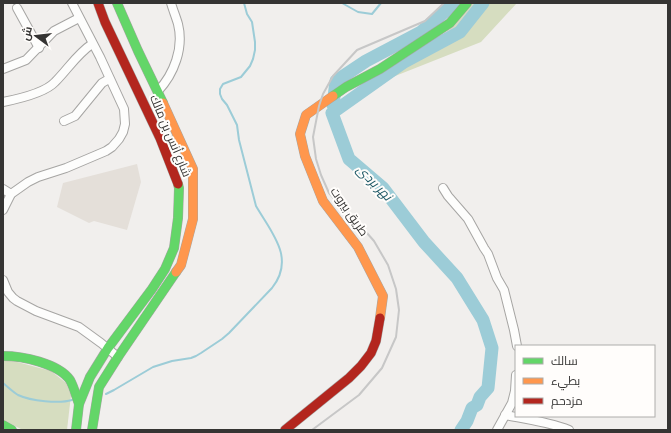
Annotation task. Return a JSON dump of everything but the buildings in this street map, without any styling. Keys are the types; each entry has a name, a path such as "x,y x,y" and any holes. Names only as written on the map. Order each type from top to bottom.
{"main road":[{"name":"شارع أنس بن مالك","path":"79,404 90,377 108,348 165,269 174,248 178,218 179,188 160,138 105,22 98,3"},
{"name":"شارع أنس بن مالك","path":"92,430 99,387 181,265 193,219 193,169 117,3"},
{"name":"طريق بيروت","path":"285,430 349,378 371,353 376,341 383,296 358,247 323,201 305,156 300,134 306,115 346,87 380,69 450,23 467,3"},
{"path":"3,356 18,357 44,364 68,377 79,404 76,430"},
{"path":"3,425 12,430"}],"street":[{"path":"3,210 11,194 28,182 106,151 112,147 123,132 125,124 124,109 100,57 72,3"},
{"path":"158,90 170,77 179,51 180,39 178,24 171,3"},
{"path":"17,8 39,48"},
{"path":"3,69 26,60 54,31 79,18"},
{"path":"3,102 19,99 46,88 54,83 84,49 92,44"},
{"path":"64,121 75,116 102,83 109,78"},
{"path":"443,188 468,219 488,254 497,278 504,290 517,345"},
{"path":"3,189 11,194"},
{"path":"3,280 12,298 36,311 79,327 118,357"},
{"path":"499,429 512,403 515,391"},
{"path":"505,415 515,417"},
{"path":"516,417 562,427 569,430"}],"shaded area":[{"path":"137,164 141,182 127,230 94,221 89,223 57,207 63,183"}],"green space":[{"path":"473,3 517,3 481,42 370,86 417,54 454,26"},
{"path":"6,359 51,371 66,383 71,395 67,430 23,430 3,420 3,360"}],"waterway":[{"path":"106,394 153,367 196,356 222,339 272,288 279,277 282,266 279,246 256,206 239,140 237,125 220,94 220,89 223,84 241,77 250,66 253,59 255,42 252,22 247,14 244,3"},
{"path":"342,3 358,12 372,14 381,3"},
{"path":"333,105 336,81 366,61 421,32 455,3"},
{"name":"نهر بردى","path":"461,430 467,421 472,408 477,405 480,397 488,388 492,348 483,320 457,278 424,242 383,188 349,159 332,113 404,62 460,32 483,3"},
{"path":"3,383 18,395 30,399 53,402 72,400"}],"railway":[{"path":"312,430 359,395 382,368 396,337 399,310 396,289 388,265 374,241 329,193 321,175 316,159 313,137 319,106 323,94 333,76 357,50 425,21 444,3"}],"traffic: fast":[{"path":"117,3 163,103"},
{"path":"333,96 346,87 380,69 450,23 467,3"},
{"path":"76,430 79,404 90,377 108,348 152,289 165,269 174,248 178,218 178,184"},
{"path":"92,430 99,387 176,272"},
{"path":"3,356 29,359 57,369 70,380 79,404"},
{"path":"3,425 12,430"}],"traffic: slow":[{"path":"333,96 306,115 300,134 305,156 323,201 358,247 383,296 380,318"},
{"path":"163,103 193,169 193,219 181,265 176,272"}],"traffic: jam":[{"path":"98,3 105,22 160,138 178,184"},
{"path":"285,430 349,378 361,366 371,353 376,341 380,318"}]}
